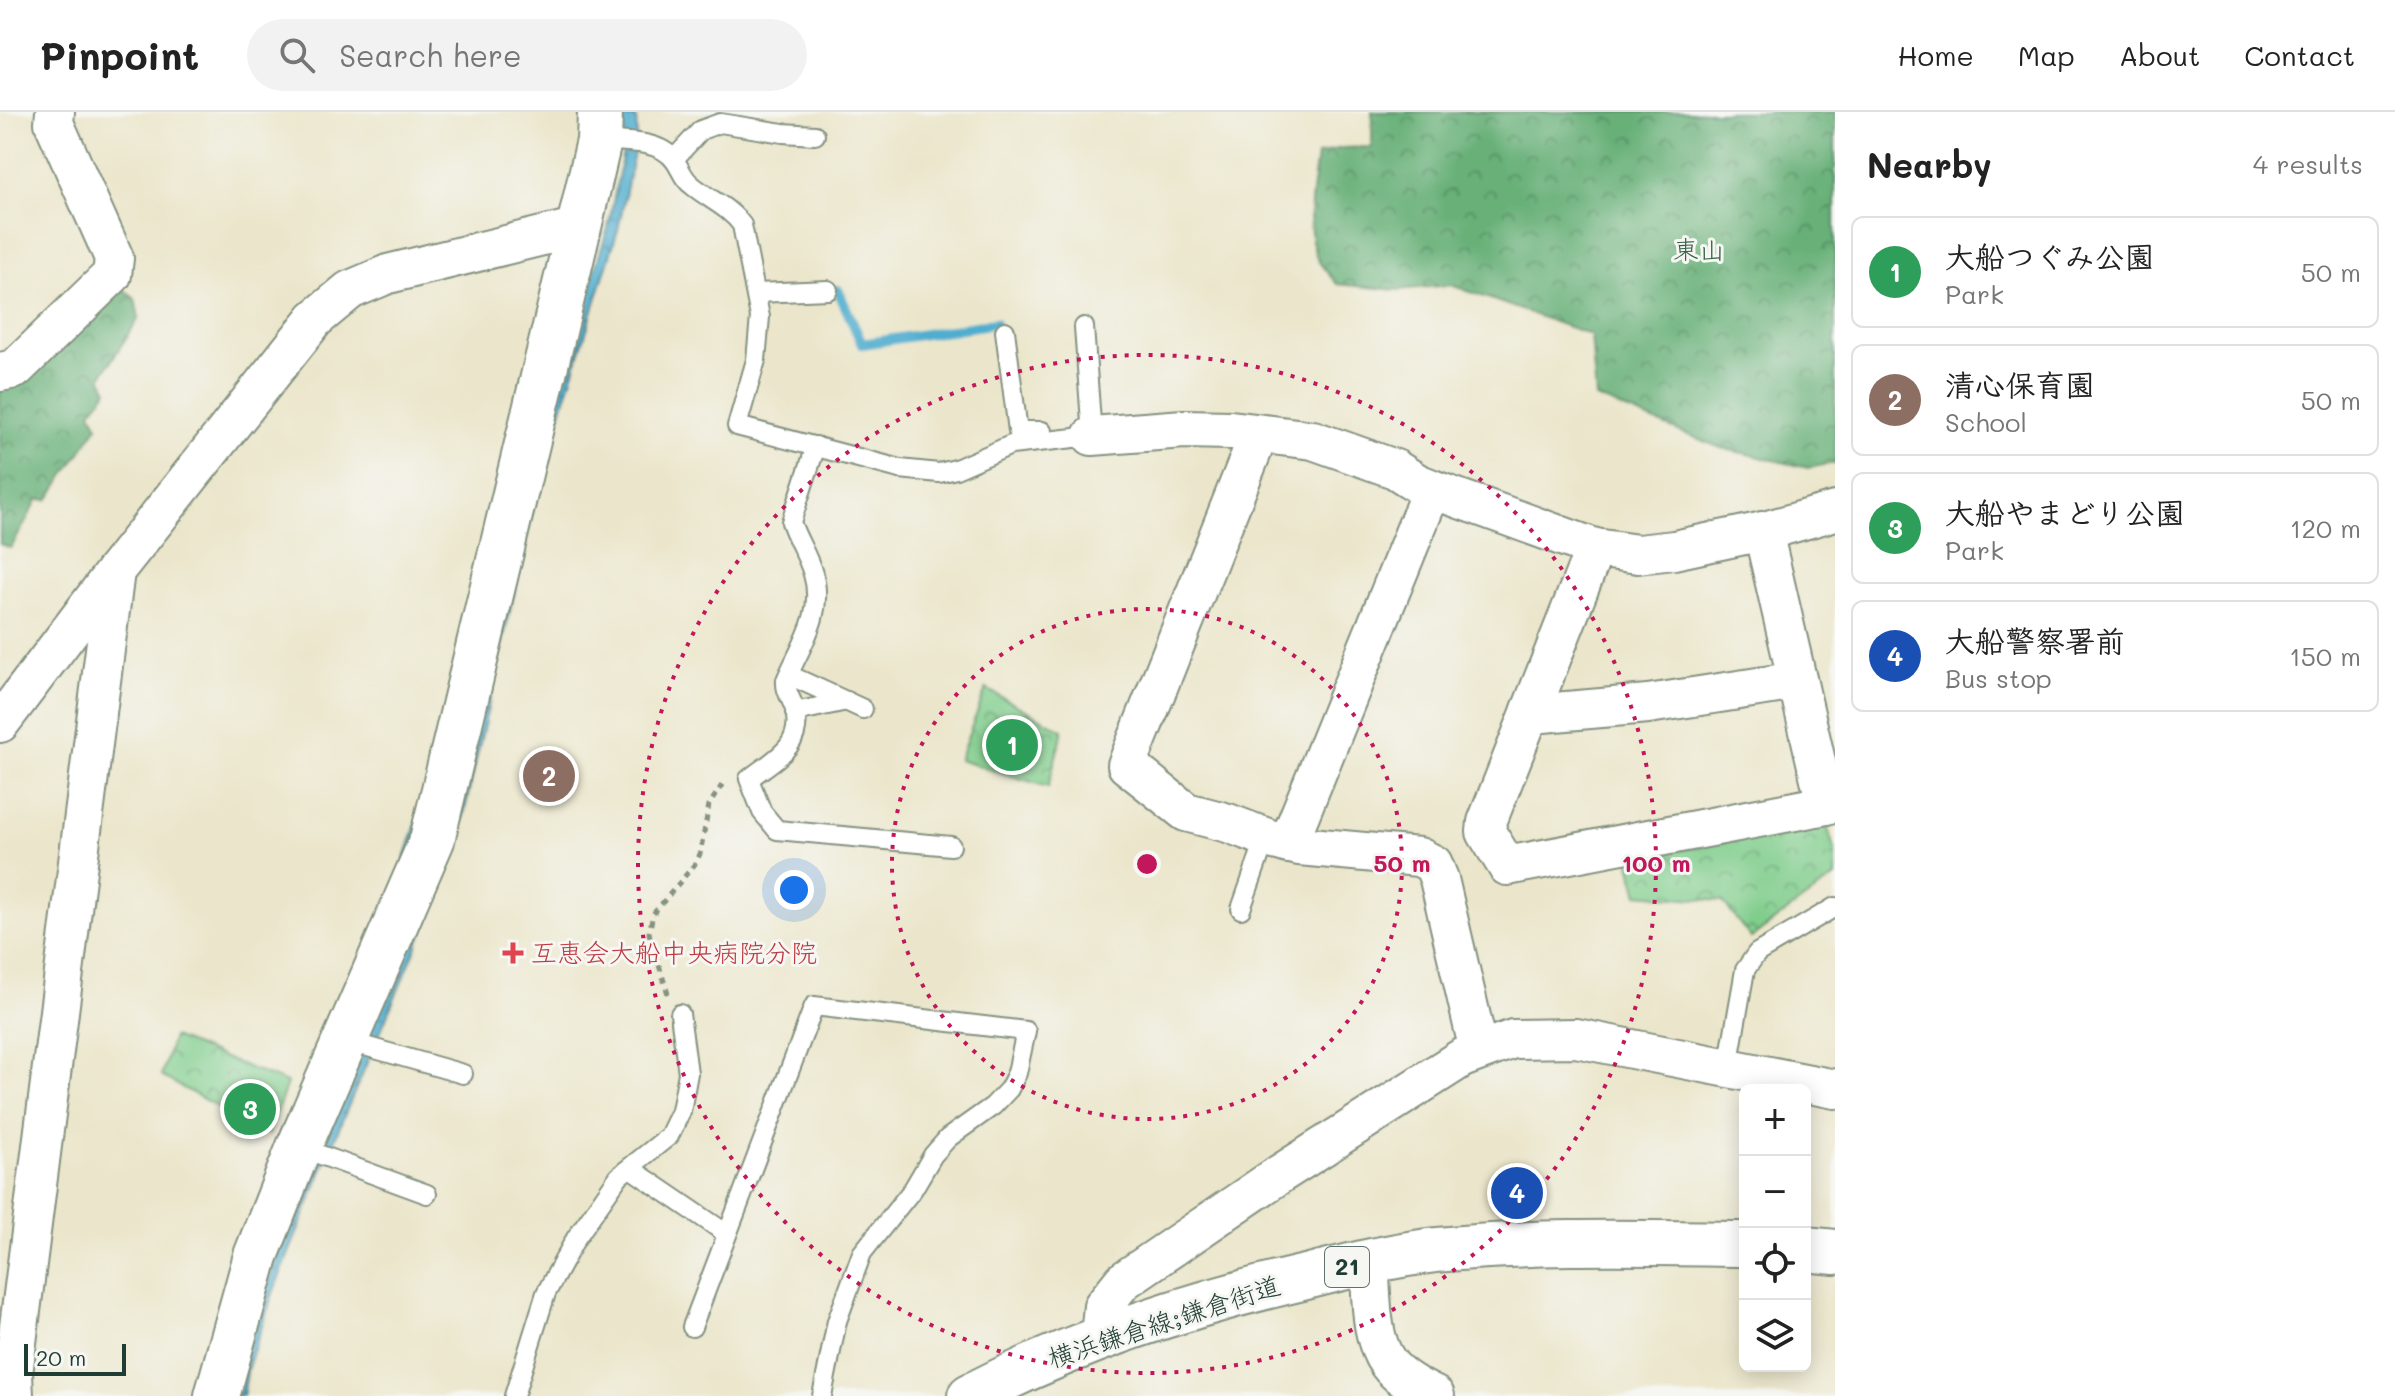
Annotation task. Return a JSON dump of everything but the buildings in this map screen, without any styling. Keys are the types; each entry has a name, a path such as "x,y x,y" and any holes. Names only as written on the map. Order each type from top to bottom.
{"street":[{"path":"0,372 15,369 112,275 114,258 54,123 55,112"},
{"path":"217,1396 256,1256 299,1147 432,840 579,227 599,127"},
{"path":"0,723 115,571 315,319 350,290 388,274 579,227"},
{"path":"1092,431 1231,430 1313,440 1395,469 1432,489 1595,548 1638,554 1674,550 1763,531 1835,511"},
{"path":"1259,434 1127,765 1186,812 1277,841 1419,857 1433,864 1479,1051"},
{"path":"1277,841 1432,489"},
{"path":"1595,548 1487,822 1486,832 1507,866 1826,805 1828,781 1797,681 1763,531"},
{"path":"14,1396 13,1374 40,1148 115,571"},
{"path":"1531,710 1543,713 1648,704 1797,681"},
{"path":"1100,1337 1103,1306 1123,1281 1292,1166 1462,1058 1513,1039 1576,1038 1835,1089"},
{"name":"横浜鎌倉線;鎌倉街道","path":"970,1396 1027,1367 1100,1337 1225,1296 1369,1262 1434,1251 1570,1242 1739,1244"},
{"path":"1811,1250 1835,1252"},
{"path":"1369,1262 1377,1335 1387,1362 1412,1384 1435,1396"}],"lane":[{"path":"674,159 701,130 720,123 815,135"},
{"path":"599,127 666,153 674,159 682,176 737,217 742,225 757,293 760,340 737,426 900,469 939,473 956,469 1011,445 1092,431"},
{"path":"757,293 828,290"},
{"path":"1084,327 1092,431"},
{"path":"1005,331 1018,431 1092,431"},
{"path":"816,446 791,522 813,573 818,599 816,613 786,688 795,712 795,733 788,748 774,763 749,779 762,812 777,830 951,846"},
{"path":"789,675 855,705 795,712"},
{"path":"1241,909 1277,841"},
{"path":"1728,1067 1745,970 1757,953 1835,907"},
{"path":"692,1327 814,1006 1026,1031 1017,1073 1009,1089 993,1106 948,1138 933,1155 913,1189 862,1253 837,1321 822,1396"},
{"path":"514,1396 539,1313 557,1271 576,1238 611,1187 669,1136 681,1111 688,1073 680,1014"},
{"path":"347,1041 463,1074"},
{"path":"299,1147 427,1194"},
{"path":"630,1168 727,1234"}],"path":[{"path":"680,1014 662,978 660,962 649,933 650,923 653,914 695,864 700,854 709,805 722,788 726,775"}],"green space":[{"name":"東山","path":"1372,112 1835,112 1835,463 1808,468 1721,448 1596,398 1591,335 1451,285 1396,290 1337,284 1317,258 1313,246 1311,207 1317,155 1341,148 1372,147"},
{"path":"120,286 135,299 139,318 101,377 108,390 91,412 98,426 48,500 38,499 11,548 0,544 0,388"},
{"path":"986,689 1063,730 1048,787 959,760"},
{"path":"1826,822 1835,852 1835,877 1751,938 1722,901 1638,894 1629,860"},
{"path":"173,1037 287,1083 269,1135 161,1076"}],"water":[{"path":"622,112 636,112 637,138 618,230 539,482 463,818 423,932 273,1293 248,1367 243,1396 232,1396 608,228 624,147"}],"waterway":[{"path":"838,290 862,344 995,323"}],"place":[{"name":"大船つぐみ公園","path":"1012,745"},
{"name":"清心保育園","path":"549,776"},
{"name":"互恵会大船中央病院分院","path":"513,953"},
{"name":"大船やまどり公園","path":"250,1109"},
{"name":"大船警察署前","path":"1517,1193"}]}
